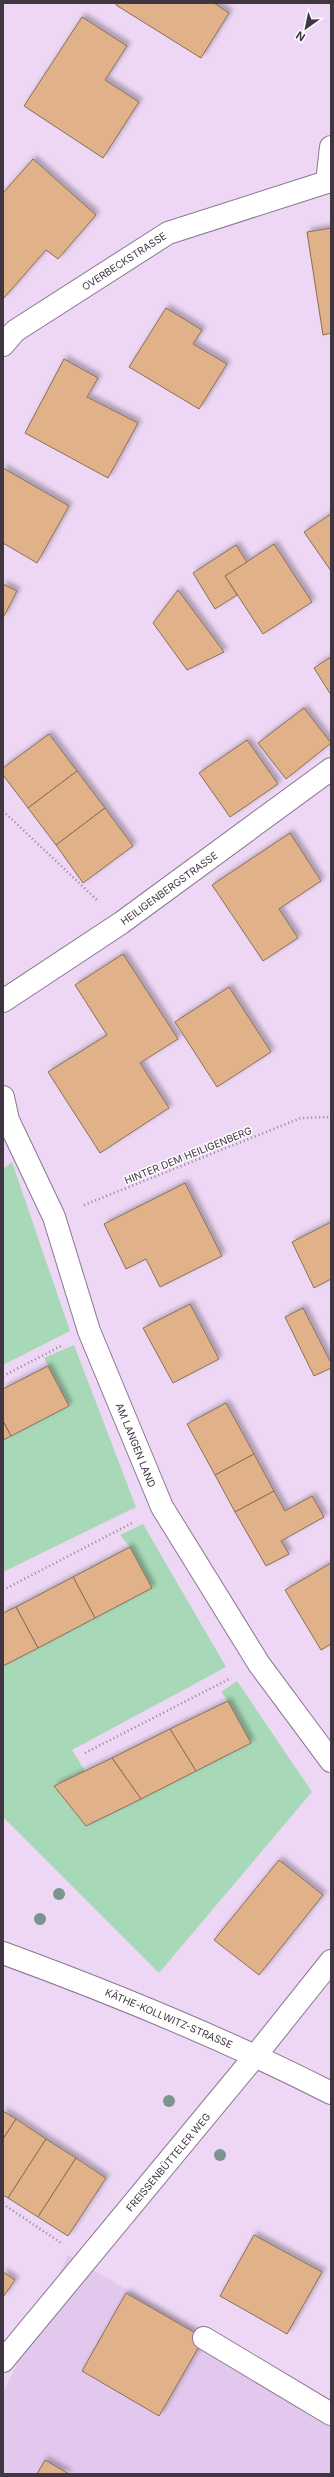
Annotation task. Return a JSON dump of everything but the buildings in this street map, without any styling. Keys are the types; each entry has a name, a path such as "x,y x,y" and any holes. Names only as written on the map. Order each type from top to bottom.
{"street":[{"name":"OVERBECKSTRASSE","path":"3,344 15,331 168,233 327,182 331,147"},
{"name":"HEILIGENBERGSTRASSE","path":"3,1001 121,923 331,769"},
{"name":"AM LANGEN LAND","path":"3,1097 6,1121 54,1217 89,1331 162,1507 259,1664 331,1761"},
{"name":"KÄTHE-KOLLWITZ-STRASSE","path":"3,1954 100,1989 256,2055 331,2093"},
{"name":"FREISSENBÜTTELER WEG","path":"3,2361 256,2055 331,1961"},
{"path":"204,2338 331,2414"}],"path":[{"path":"3,811 121,923"},
{"name":"HINTER DEM HEILIGENBERG","path":"54,1217 301,1118 331,1117"},
{"path":"3,1376 89,1331"},
{"path":"3,1590 162,1507"},
{"path":"85,1753 259,1664"},
{"path":"3,2204 87,2260"}],"shaded area":[{"path":"68,2255 331,2410 331,2474 3,2474 3,2393"}],"green space":[{"path":"12,1162 70,1331 3,1365 3,1169"},
{"path":"74,1345 136,1507 3,1572 3,1440 69,1406 44,1358"},
{"path":"143,1524 226,1667 72,1750 85,1771 54,1786 86,1826 251,1743 228,1701 221,1692 237,1681 312,1792 159,1973 3,1817 3,1666 152,1588 130,1547 120,1535"}]}
